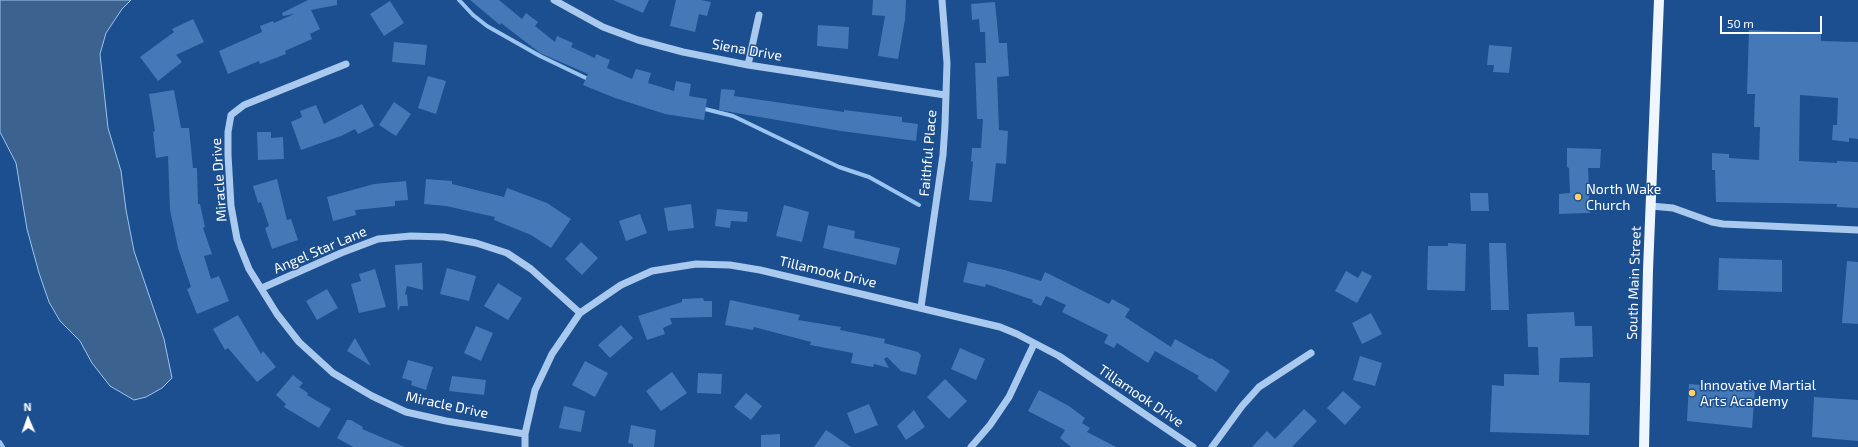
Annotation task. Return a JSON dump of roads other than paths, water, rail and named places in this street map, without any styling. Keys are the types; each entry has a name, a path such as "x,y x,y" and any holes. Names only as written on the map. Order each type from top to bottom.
{"main road":[{"name":"South Main Street","path":"1644,447 1659,0"}],"street":[{"name":"Siena Drive","path":"554,0 603,27 638,40 683,52 748,65 946,95"},
{"name":"Faithful Place","path":"921,307 943,155 947,63 942,0"},
{"path":"748,65 759,15"},
{"name":"Miracle Drive","path":"346,64 244,105 231,115 228,132 229,183 237,239 249,269 277,314 299,342 333,373 372,396 406,412 439,420 525,434"},
{"path":"1651,206 1673,208 1712,222 1723,224 1858,230"},
{"name":"Angel Star Lane","path":"262,288 341,253 378,240 410,236 444,237 476,243 507,254 536,274 580,314"},
{"name":"Tillamook Drive","path":"525,447 525,434 535,390 552,354 580,314 621,285 652,271 696,264 730,265 760,270 921,307 1000,327 1017,334 1059,356 1193,447"},
{"path":"971,447 990,425 1009,396 1034,344"},
{"path":"1212,447 1242,406 1260,387 1311,353"}],"water":[{"path":"0,0 131,0 122,9 106,33 100,54 108,128 121,171 126,210 134,251 164,339 172,378 162,388 146,397 134,400 110,386 92,363 80,341 60,321 49,302 39,273 27,229 16,163 0,132"}],"waterway":[{"path":"459,0 473,15 487,26 540,56 590,80"},
{"path":"701,108 733,116 839,167 869,177 919,205"},
{"path":"0,442 3,447"}],"place":[{"name":"North Wake Church","path":"1578,197"},
{"name":"Innovative Martial Arts Academy","path":"1692,393"}]}
